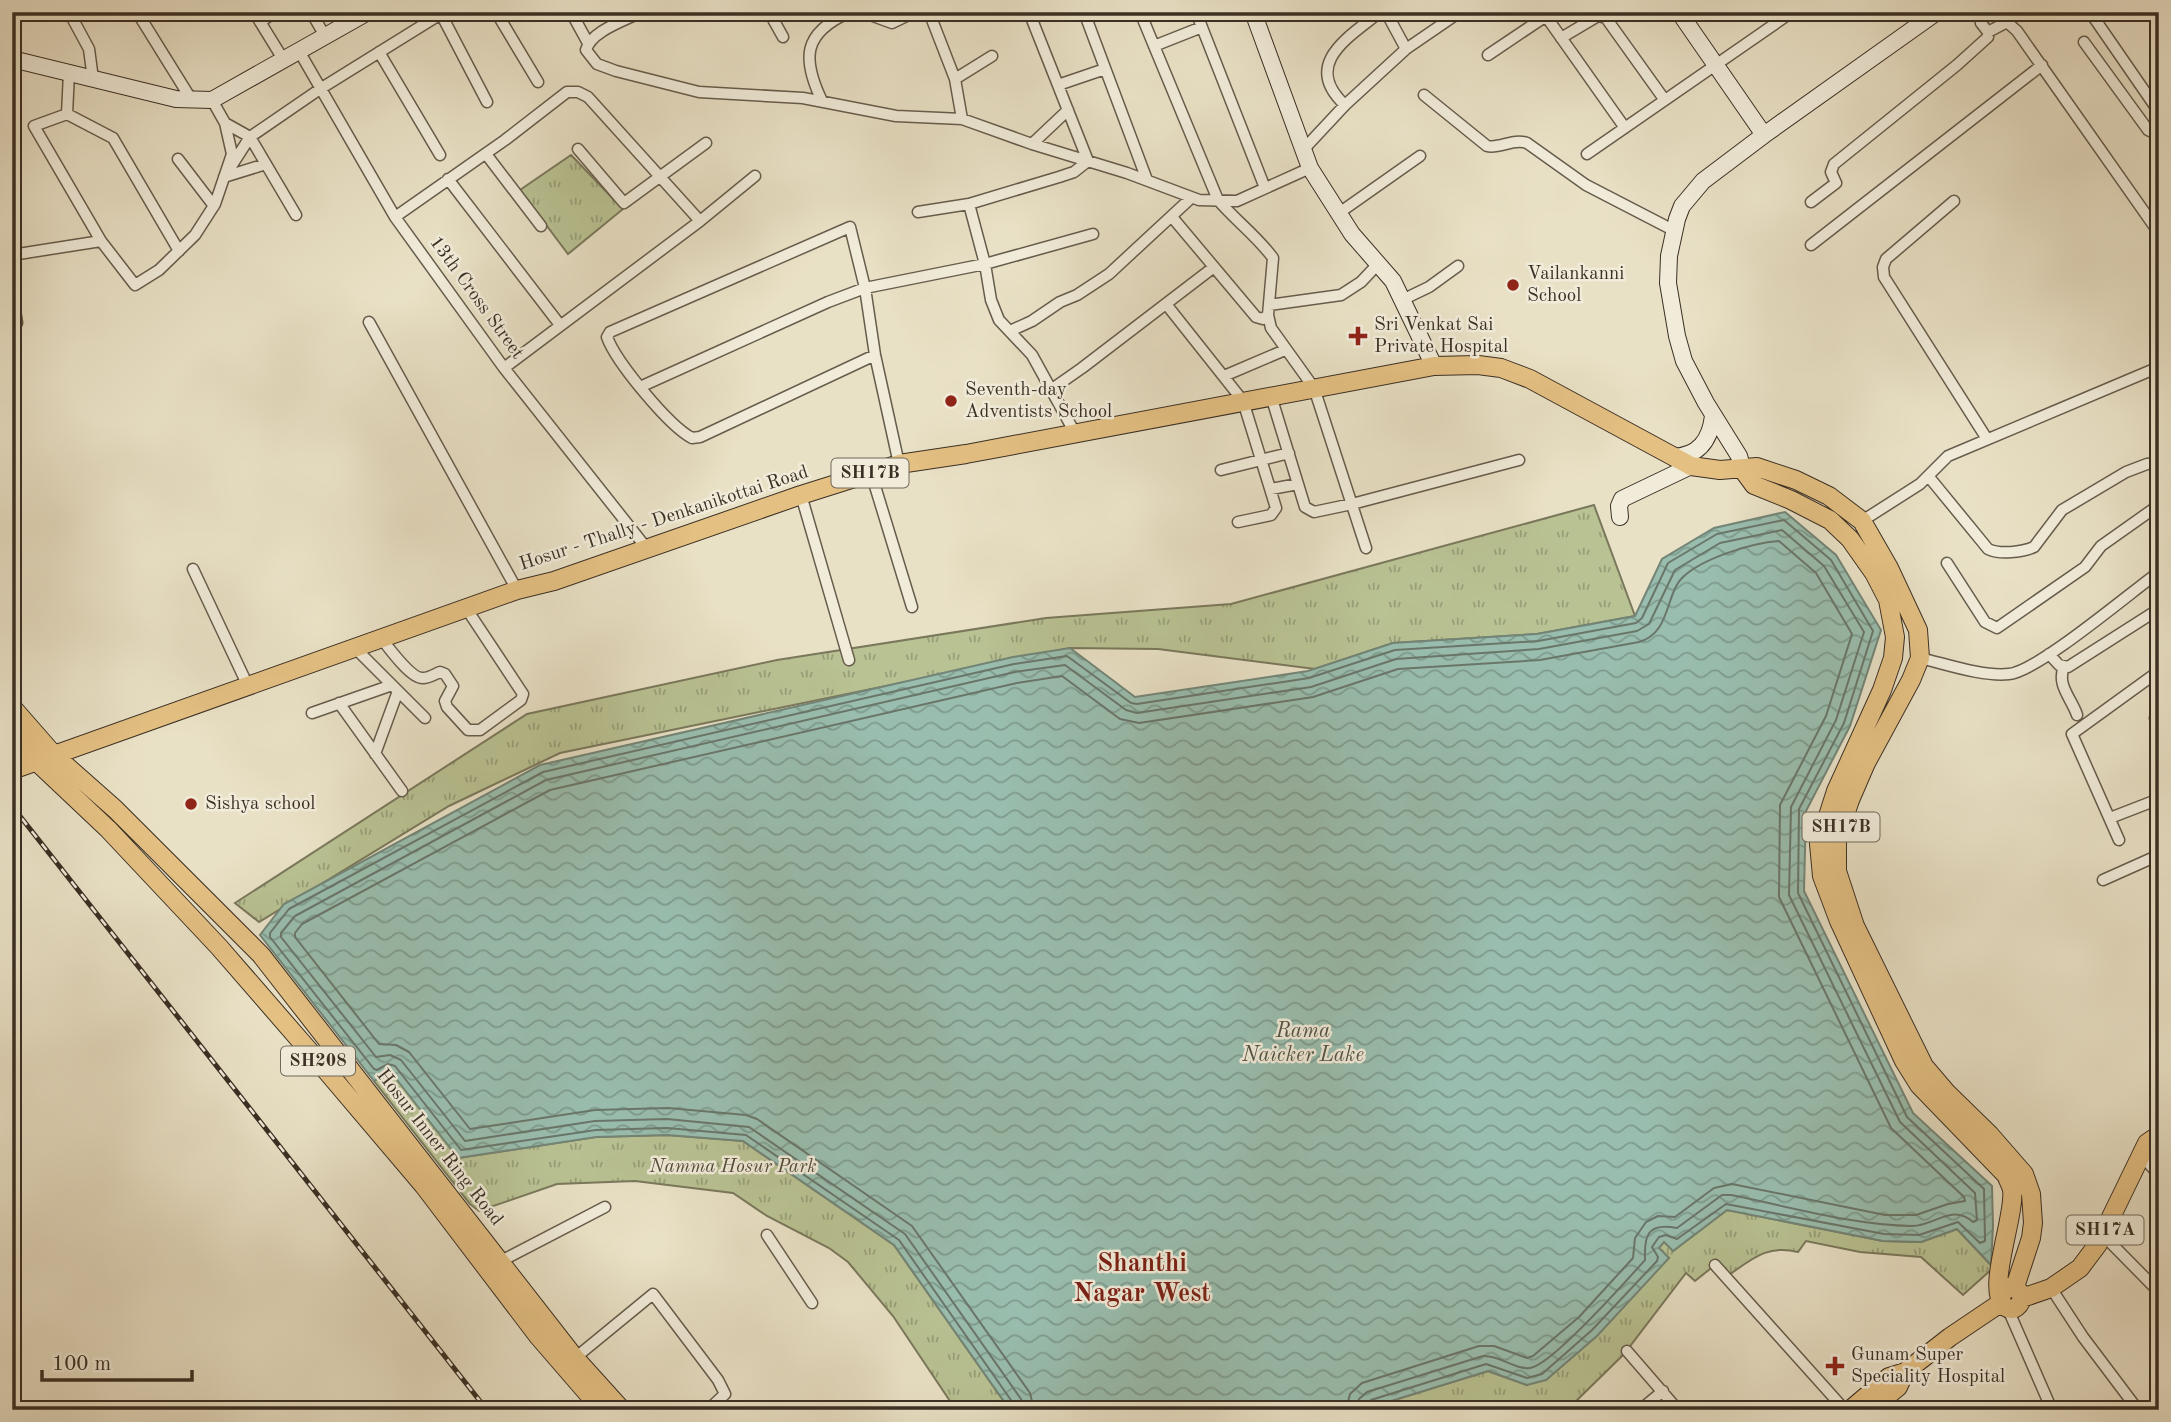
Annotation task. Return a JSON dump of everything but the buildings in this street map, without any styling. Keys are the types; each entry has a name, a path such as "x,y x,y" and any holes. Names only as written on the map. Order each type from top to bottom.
{"main road":[{"name":"Hosur - Thally - Denkanikottai Road","path":"12,770 517,590 554,581 648,550 801,495 899,464 967,454 1434,366 1478,365 1501,368 1530,379 1691,466 1742,470 1757,467 1797,480 1829,496 1862,521 1884,560 1918,630 1920,659"},
{"name":"SH17B","path":"1742,470 1754,485 1830,520 1850,539 1874,573 1888,600 1895,637 1893,658 1882,690 1828,813 1819,844 1822,876 1839,921 1904,1061 1919,1085 2006,1175 2012,1189 1998,1272 2011,1294"},
{"name":"SH17B","path":"1920,659 1850,800 1837,838 1837,871 1855,926 1924,1066 2024,1174 2033,1209 2031,1238 2011,1294"},
{"name":"Hosur Inner Ring Road","path":"12,707 54,755 115,809 261,956 397,1126 575,1358 622,1410"},
{"name":"Hosur Inner Ring Road","path":"12,731 36,761 108,829 187,914 309,1051 424,1186 538,1336 602,1410"},
{"path":"187,914 205,898"},
{"name":"SH17A","path":"1848,1410 1889,1377 1905,1372 2011,1294 2051,1288 2080,1268 2103,1235 2147,1143 2159,1135"},
{"name":"SH17A","path":"1870,1410 1898,1387 1905,1372"}],"street":[{"path":"12,21 26,12"},
{"path":"69,12 89,49 93,79"},
{"path":"137,12 191,99"},
{"path":"275,12 257,17 283,59"},
{"path":"312,12 325,36"},
{"path":"12,59 176,99 212,100 368,12"},
{"path":"496,12 538,82"},
{"path":"571,12 588,43"},
{"path":"641,12 588,43 586,50 597,64 699,92 803,98 896,116 962,119 1147,180 1199,200 1237,201 1310,168"},
{"path":"769,12 783,37"},
{"path":"822,102 809,66 809,48 831,21 850,12"},
{"path":"862,12 892,23 915,12"},
{"path":"929,12 955,79 962,119"},
{"path":"1029,12 1088,161"},
{"path":"1084,12 1147,180"},
{"path":"1140,12 1218,200 1257,237 1273,258 1269,310 1271,328 1284,350 1314,388 1366,548"},
{"path":"1196,12 1265,188"},
{"path":"1253,12 1310,168 1352,234 1393,281 1434,366"},
{"path":"1345,105 1333,94 1330,81 1328,66 1334,49 1380,12"},
{"path":"1386,12 1406,49"},
{"path":"1303,150 1345,105 1406,49 1460,12"},
{"path":"1679,12 1764,135"},
{"path":"1587,154 1716,66 1776,17 1793,12"},
{"path":"1742,470 1739,456 1713,416 1684,361 1677,336 1668,283 1670,256 1682,206 1703,181 1937,12"},
{"path":"1811,202 1836,183 1831,172 1834,164 1988,37 1988,32 1980,23 1979,12"},
{"path":"1988,32 2021,12"},
{"path":"2090,12 2159,112"},
{"path":"224,177 250,137 320,89 441,13 487,102"},
{"path":"1489,55 1544,14 1625,128"},
{"path":"1561,38 1598,16 1606,18 1664,99"},
{"path":"2007,22 2042,65 2159,233"},
{"path":"1154,46 1202,27"},
{"path":"2084,42 2148,131 2152,132 2159,127"},
{"name":"13th Cross Street","path":"299,51 395,217 504,368 648,550"},
{"path":"379,52 440,155"},
{"path":"955,79 992,56"},
{"path":"1811,245 2042,65"},
{"path":"1058,85 1105,69"},
{"path":"67,114 69,73"},
{"path":"395,217 486,154 567,92 578,92 588,97 700,221"},
{"path":"1424,95 1487,146 1520,140 1527,143 1586,185 1675,230"},
{"path":"179,251 113,138 67,114 34,125 101,241 135,285 159,270 179,251 195,235 219,194 232,154 225,123 212,100"},
{"path":"1032,144 1068,110"},
{"path":"225,123 250,137 296,215"},
{"path":"578,149 624,203 706,143"},
{"path":"486,154 541,226"},
{"path":"1339,213 1420,156"},
{"path":"178,159 214,206"},
{"path":"918,212 969,204 1074,172 1088,161"},
{"path":"224,177 266,164"},
{"path":"504,368 700,221 755,176"},
{"path":"448,179 560,325"},
{"path":"197,185 219,194"},
{"path":"1010,331 1032,321 1109,274 1191,198"},
{"path":"1954,201 1886,259 1882,267 1884,277 1987,439"},
{"path":"969,204 985,264 991,300 999,320 1032,355 1075,433"},
{"path":"1172,217 1256,317 1263,319 1269,310 1341,295 1360,282 1378,264"},
{"path":"875,355 700,437 692,438 674,426 640,387 607,337 610,332 850,227 865,288 875,355 899,464"},
{"path":"640,387 865,288 985,264 1093,234"},
{"path":"12,255 101,241"},
{"path":"1402,300 1429,287 1458,266"},
{"path":"1052,389 1214,267"},
{"path":"12,291 17,323"},
{"path":"1166,304 1243,401 1276,506 1271,515 1238,522"},
{"path":"369,322 517,590"},
{"path":"1224,376 1284,350"},
{"path":"1862,521 1924,480 1948,456 2159,367"},
{"path":"1271,396 1298,484 1308,510 1314,512 1519,460"},
{"path":"1673,457 1687,456 1697,451 1708,435 1713,416"},
{"path":"1221,470 1289,453"},
{"path":"1924,480 1988,549 1995,552 2034,547 2062,510 2126,472 2147,464 2159,463"},
{"path":"1619,517 1622,499 1691,466"},
{"path":"871,473 912,607"},
{"path":"1271,489 1298,484"},
{"path":"801,495 849,660"},
{"path":"1947,564 1985,622 1997,628 2085,566 2101,546 2159,505"},
{"path":"193,569 248,686"},
{"path":"1920,659 1999,675 2021,671 2049,654 2159,572"},
{"path":"381,638 417,677 426,678 440,672 445,674 453,686 445,701 447,707 468,730 480,730 521,699 523,694 466,608"},
{"path":"2064,667 2159,609"},
{"path":"355,648 425,718"},
{"path":"2049,654 2064,667"},
{"path":"2064,667 2061,679 2077,715"},
{"path":"2119,840 2072,734 2159,671"},
{"path":"312,713 395,688"},
{"path":"375,754 395,688"},
{"path":"340,703 401,792"},
{"path":"2110,818 2158,800"},
{"path":"2103,880 2159,855"},
{"path":"2141,1155 2159,1175"},
{"path":"500,1261 605,1207"},
{"path":"767,1235 812,1303"},
{"path":"2103,1235 2159,1292"},
{"path":"1714,1265 1848,1410"},
{"path":"2051,1288 2082,1337 2138,1410"},
{"path":"575,1358 653,1294 718,1380 725,1394 708,1410"},
{"path":"2011,1294 2052,1410"},
{"path":"1628,1351 1678,1410"},
{"path":"1640,1410 1663,1391"}],"green space":[{"path":"571,155 623,209 568,254 520,190"},
{"path":"1594,505 1635,616 1537,634 1393,643 1315,669 1158,649 1070,648 560,753 449,806 259,922 235,903 527,714 777,660 1046,618 1231,604"},
{"name":"Namma Hosur Park","path":"390,1070 459,1158 596,1137 667,1135 743,1141 894,1245 1010,1410 956,1410 893,1316 848,1262 829,1248 767,1216 733,1193 635,1181 557,1184 479,1211 470,1204 374,1081"},
{"path":"1727,1210 1883,1241 1921,1242 1957,1229 1992,1269 1963,1295 1921,1257 1860,1252 1806,1241 1798,1252 1777,1250 1759,1255 1726,1277 1715,1265 1695,1281 1686,1273 1624,1354 1567,1410 1505,1410 1494,1404 1482,1410 1362,1410 1488,1371 1527,1385 1669,1258 1658,1248 1665,1241 1673,1251"}],"water":[{"name":"Rama Naicker Lake","path":"1785,512 1836,555 1881,630 1850,726 1806,811 1804,891 1913,1113 1992,1186 1991,1265 1957,1229 1921,1242 1883,1241 1727,1210 1673,1251 1664,1242 1659,1248 1669,1258 1597,1336 1546,1380 1527,1385 1488,1371 1362,1410 1010,1410 894,1245 743,1141 667,1135 596,1137 458,1158 390,1071 374,1081 260,935 284,904 540,765 1013,657 1070,648 1135,697 1308,671 1393,643 1537,634 1635,616 1662,559 1714,528"}],"railway":[{"path":"12,806 487,1410"}],"place":[{"name":"Vailankanni School","path":"1513,285"},
{"name":"Sri Venkat Sai Private Hospital","path":"1358,336"},
{"name":"Seventh-day Adventists School","path":"951,401"},
{"name":"Sishya school","path":"191,804"},
{"name":"Gunam Super Speciality Hospital","path":"1835,1366"}],"district":[{"name":"Shanthi Nagar West","path":"1142,1279"}]}
